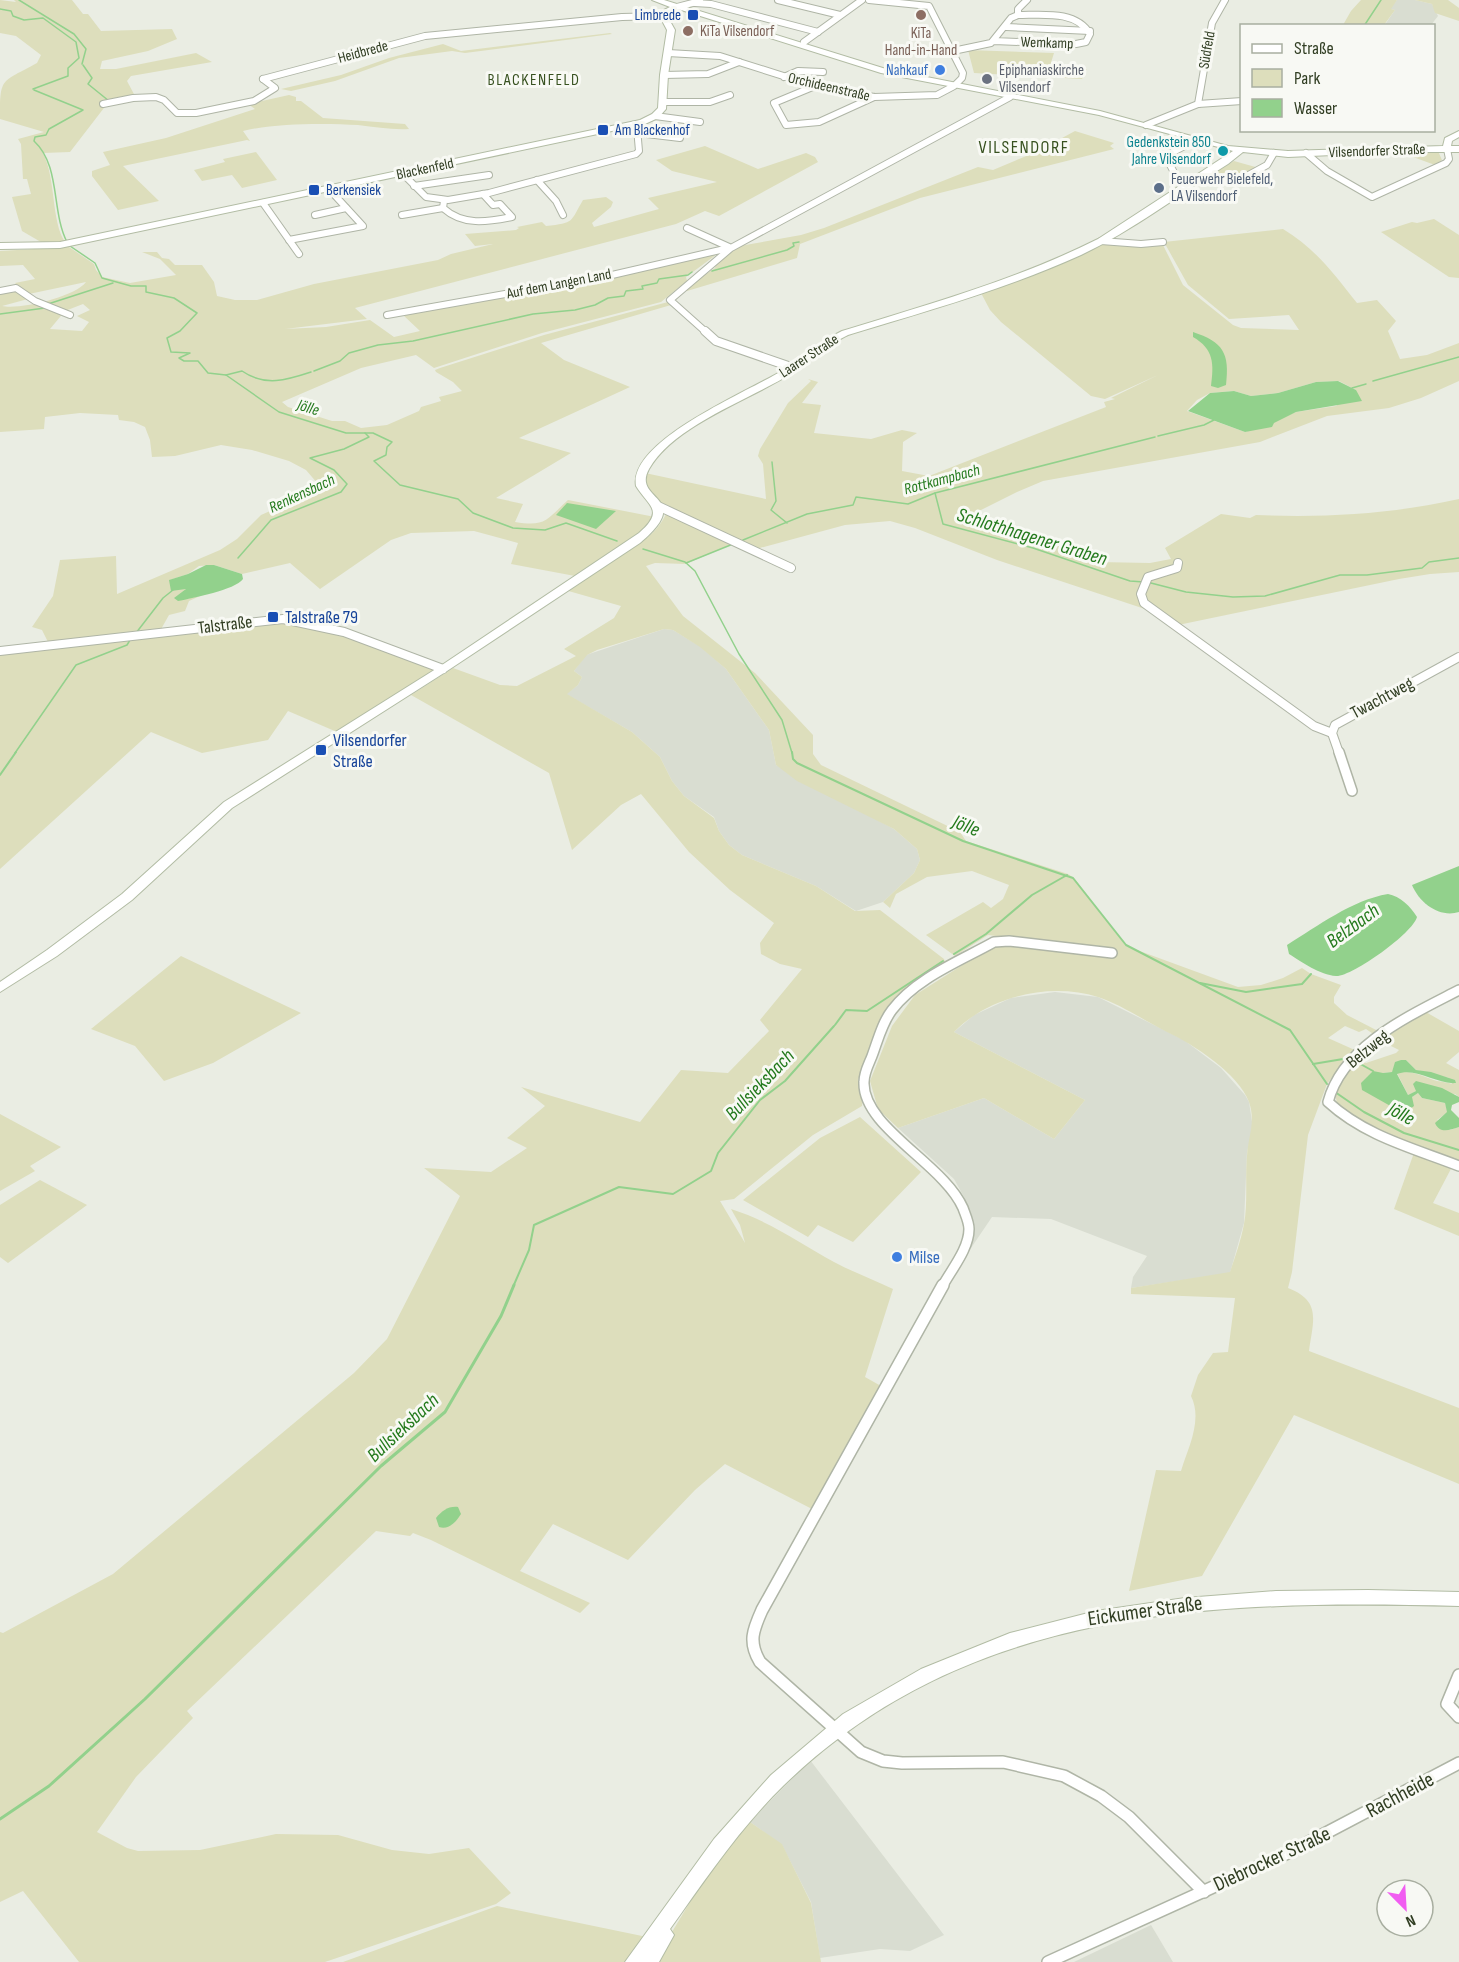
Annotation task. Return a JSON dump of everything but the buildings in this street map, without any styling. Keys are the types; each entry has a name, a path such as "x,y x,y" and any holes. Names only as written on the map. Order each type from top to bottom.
{"street":[{"name":"Vilsendorfer Straße","path":"656,0 849,62 954,86 1100,113 1240,150 1306,153 1459,149"},
{"path":"655,116 662,109 671,28 663,16 664,11 703,0"},
{"path":"778,0 840,15"},
{"path":"804,42 862,0"},
{"path":"869,0 929,6 964,75 954,86"},
{"path":"1018,15 1017,9 1027,0"},
{"name":"Südfeld","path":"1198,104 1212,23 1225,0"},
{"path":"695,3 711,4 818,32"},
{"name":"Wemkamp","path":"953,51 986,45 994,41 1011,18 1018,15 1071,18 1086,25 1090,31 1088,40 1076,45 994,41"},
{"name":"Heidbrede","path":"104,104 135,97 157,97 177,112 196,113 259,99 275,88 264,78 425,36 621,17 663,16"},
{"name":"Wemkamp","path":"1005,27 1090,31"},
{"name":"Orchideenstraße","path":"668,53 708,54 815,86 874,97 930,96 946,92 954,86"},
{"path":"664,75 708,74 739,62"},
{"path":"784,77 798,71 823,72"},
{"path":"815,86 774,103 786,125 819,122 874,97"},
{"path":"663,102 710,102 730,95"},
{"name":"Auf dem Langen Land","path":"794,368 716,341 670,300 731,248 1010,97"},
{"path":"1146,125 1198,104 1240,101"},
{"path":"655,116 700,122"},
{"name":"Blackenfeld","path":"0,246 55,246 402,173 635,129 655,116"},
{"path":"402,173 428,198 444,201 483,194 636,154 639,151 635,129 680,138"},
{"path":"1447,148 1448,140 1459,134"},
{"path":"1187,187 1180,184 1167,160 1173,152 1196,140"},
{"name":"Vilsendorfer Straße","path":"1306,153 1327,171 1372,197 1442,166 1448,161 1447,148"},
{"name":"Laarer Straße","path":"658,506 644,491 639,480 643,469 670,438 794,368 827,342 845,333 1000,285 1101,241 1229,160 1240,150"},
{"path":"1245,177 1268,165 1273,160 1274,153"},
{"path":"414,186 489,175"},
{"path":"537,180 556,201 563,215"},
{"path":"289,240 363,226 329,189"},
{"path":"402,215 443,208 454,217 475,222 512,217 500,204 493,205 483,194"},
{"path":"443,208 444,201"},
{"path":"263,203 299,254"},
{"path":"315,215 346,208"},
{"path":"687,228 731,248"},
{"name":"Laarer Straße","path":"1101,241 1141,244 1163,242"},
{"name":"Auf dem Langen Land","path":"387,315 612,274 731,248"},
{"path":"0,291 16,288 48,308 70,315"},
{"path":"0,988 52,953 127,897 228,805 443,669 636,541 654,524 660,512 658,506"},
{"path":"658,506 791,568"},
{"path":"1178,563 1177,568 1148,577 1141,594 1144,603 1314,726 1332,733"},
{"name":"Talstraße","path":"0,651 283,619 298,620 332,629 443,669"},
{"name":"Twachtweg","path":"1352,790 1332,733 1335,725 1459,657"},
{"path":"1112,953 1009,941 994,942 909,993 892,1010 881,1031 866,1072 864,1086 868,1101 899,1139 954,1188 964,1209 969,1229 964,1247 762,1610 751,1636 754,1652 760,1662 861,1752 883,1761 924,1764 988,1761 1058,1774 1101,1796 1122,1811 1199,1887"},
{"name":"Belzweg","path":"1459,990 1423,1007 1353,1058 1333,1083 1328,1102 1340,1114 1358,1126 1459,1166"},
{"name":"Eickumer Straße","path":"836,1730 853,1716 903,1685 965,1656 1045,1629 1096,1617 1168,1605 1253,1598 1358,1596 1459,1599"},
{"path":"1459,1675 1447,1704 1459,1717"},
{"path":"635,1962 747,1811 794,1764 836,1730"},
{"name":"Rachheide","path":"1340,1827 1458,1764"},
{"name":"Diebrocker Straße","path":"1048,1962 1199,1887 1340,1827"},
{"path":"649,1962 694,1883"}],"shaded area":[{"path":"1397,0 1415,0 1432,4 1438,16 1432,24 1385,24 1395,10 1390,9"},
{"path":"664,629 673,630 701,647 726,669 769,730 776,765 894,829 917,849 920,860 914,873 883,902 856,911 816,886 742,855 729,845 719,831 714,817 684,796 672,781 660,757 632,732 566,694 578,685 582,677 574,671 586,655"},
{"path":"1055,992 1098,997 1184,1040 1221,1068 1245,1095 1249,1102 1253,1128 1247,1152 1244,1223 1230,1273 1131,1288 1133,1277 1147,1256 1051,1219 992,1217 971,1248 972,1219 954,1179 898,1128 984,1098 1054,1139 1085,1100 954,1032 974,1015 1011,998"},
{"path":"810,1760 944,1935 910,1951 880,1949 820,1958 811,1902 782,1845 750,1822"},
{"path":"1151,1925 1173,1962 1074,1962"}],"green space":[{"path":"0,0 16,2 14,0 72,0 83,14 88,14 101,31 172,29 177,39 148,51 102,61 100,69 116,69 196,53 212,62 131,76 127,81 135,96 107,104 70,152 43,153 50,174 57,223 65,242 46,245 22,231 12,197 31,194 27,179 23,179 21,144 18,139 44,132 0,119 2,88 9,78 37,63 41,55 16,36 0,33"},
{"path":"1361,0 1397,0 1391,9 1395,10 1385,24 1344,24"},
{"path":"1415,0 1448,0 1459,8 1459,21 1435,13 1432,4"},
{"path":"612,34 465,53 452,51 399,58 335,81 291,91 281,89 341,75 389,58 443,44 461,51"},
{"path":"968,50 1054,53 1050,66 1087,69 1082,79 974,73"},
{"path":"289,95 296,97 296,101 301,101 323,118 405,124 409,129 316,124 270,126 243,131 250,141 123,166 159,201 118,210 92,176 92,171 110,165 103,152 166,138 255,109 248,104"},
{"path":"1075,131 1114,143 1110,146 1114,149 920,198 800,244 797,258 687,291 684,289 715,268 716,264 734,247 801,235 824,228 978,167 993,170 1036,152"},
{"path":"705,146 758,169 806,153 815,157 818,162 719,216 705,211 676,224 355,308 367,319 285,329 326,327 370,320 394,337 420,331 402,314 724,249 686,277 687,281 661,302 542,333 434,368 416,355 361,368 282,402 288,407 332,421 345,421 361,428 387,425 419,411 421,407 441,401 439,397 462,391 435,370 544,335 668,302 671,305 541,343 564,360 630,387 519,438 571,453 496,498 523,504 515,522 540,523 568,500 655,517 643,532 575,576 511,564 518,543 474,531 411,533 391,540 320,589 290,563 242,574 214,565 199,566 188,574 170,580 186,589 184,593 186,599 200,596 189,601 185,611 169,615 160,631 49,644 42,630 32,627 53,596 60,560 116,556 117,594 220,550 237,539 261,515 313,492 318,484 306,470 289,461 252,450 221,445 175,456 152,457 150,440 145,427 134,422 119,420 118,415 80,413 45,417 44,429 0,432 0,289 18,286 15,283 35,279 23,265 0,266 0,251 69,247 94,264 102,277 130,283 176,275 160,259 142,252 157,252 162,258 169,259 175,265 202,265 214,282 217,296 235,300 257,300 314,284 438,260 451,254 493,244 475,246 465,234 516,230 519,228 517,227 542,222 546,226 562,224 573,217 583,200 606,197 613,202 611,207 592,223 594,227 659,209 648,198 717,182 672,171 656,160","holes":["86,282 71,293 46,301 21,306 2,306 28,299 24,295","83,304 90,310 77,316 89,322 82,331 50,329 65,311"]},
{"path":"1438,151 1442,160 1435,165 1413,157 1390,153"},
{"path":"256,152 277,180 242,188 232,175 202,181 194,170 225,162 223,159"},
{"path":"1234,161 1259,168 1240,177 1226,180 1206,178"},
{"path":"1434,219 1459,235 1459,278 1449,277 1381,232 1412,222"},
{"path":"1283,229 1314,253 1357,303 1377,300 1396,321 1388,331 1400,359 1427,355 1459,343 1459,381 1421,398 1389,408 1327,416 1260,442 1043,481 969,516 989,528 1053,543 1082,553 1098,562 1150,563 1171,559 1165,548 1221,514 1250,518 1256,515 1358,514 1459,499 1459,572 1399,579 1178,625 1148,610 997,560 915,528 890,521 845,525 756,549 734,543 686,564 655,563 646,566 683,616 755,673 813,735 813,754 821,765 960,832 966,841 1068,874 1074,878 1126,946 1238,987 1261,985 1283,978 1302,968 1311,974 1341,985 1334,997 1334,1003 1347,1015 1380,1032 1376,1036 1366,1029 1359,1032 1345,1026 1328,1038 1357,1051 1342,1064 1327,1084 1308,1135 1292,1272 1288,1288 1299,1293 1311,1306 1313,1321 1309,1351 1459,1408 1459,1484 1294,1415 1202,1576 1129,1591 1156,1470 1181,1471 1195,1424 1191,1396 1198,1375 1213,1353 1228,1352 1235,1298 1131,1294 1131,1288 1230,1272 1244,1224 1246,1208 1247,1156 1252,1116 1244,1091 1226,1071 1202,1052 1116,1004 1079,993 1041,992 1002,1001 985,1009 954,1032 1085,1100 1054,1139 984,1098 898,1128 878,1109 870,1081 892,1026 915,995 998,945 1104,950 988,935 955,956 926,935 983,902 991,908 1003,899 1009,885 972,871 927,877 896,894 890,908 883,902 914,873 920,860 917,849 894,829 797,781 776,765 769,730 726,669 700,647 673,630 664,629 597,650 587,655 574,671 582,677 578,685 567,694 632,732 660,757 672,781 684,796 714,818 719,831 729,845 742,855 816,886 855,911 880,910 944,959 945,962 908,987 880,1022 858,1080 863,1099 862,1106 813,1135 734,1199 720,1201 745,1243 740,1225 731,1209 771,1226 834,1262 893,1289 865,1377 881,1386 812,1509 725,1464 695,1490 628,1560 553,1524 520,1571 590,1603 580,1613 431,1540 413,1533 410,1536 376,1531 187,1711 193,1718 136,1777 97,1832 127,1848 138,1851 200,1850 276,1834 338,1835 392,1850 429,1854 469,1848 511,1893 496,1904 325,1962 79,1962 23,1891 0,1902 0,1632 3,1633 113,1574 354,1373 387,1339 460,1196 424,1168 491,1172 527,1148 507,1138 545,1106 521,1087 640,1122 681,1070 728,1073 769,1031 760,1020 802,969 780,964 761,954 760,943 774,923 730,890 689,852 641,794 621,805 572,850 549,773 411,695 453,668 500,685 517,686 576,656 564,649 614,618 621,606 565,590 648,537 664,519 668,510 669,506 660,502 645,484 645,473 766,499 763,464 758,456 760,449 788,403 811,381 808,379 818,382 802,403 821,405 814,433 871,439 902,430 917,433 903,442 902,471 929,476 1106,407 1104,402 1115,399 1111,398 1158,375 1105,399 1091,396 1001,322 990,310 981,293 1104,242 1162,243 1183,285 1233,325 1241,328 1299,330 1289,315 1229,319 1188,285 1164,242","holes":["1339,381 1356,390 1336,406 1296,412 1245,432 1187,411 1197,400 1210,393 1234,391 1251,396 1278,393 1316,382"]},
{"path":"281,622 342,635 436,669 337,732 288,711 268,740 202,753 151,732 0,869 0,653"},
{"path":"181,956 301,1013 213,1063 164,1081 135,1046 91,1029"},
{"path":"1424,1011 1459,1031 1459,1052 1446,1063 1459,1070 1459,1097 1455,1094 1416,1091 1408,1095 1397,1073 1412,1073 1452,1084 1449,1078 1416,1070 1406,1060 1401,1060 1392,1072 1383,1073 1394,1108 1410,1109 1412,1097 1418,1093 1422,1098 1445,1103 1448,1112 1437,1120 1450,1130 1459,1127 1459,1163 1375,1131 1337,1105 1335,1091 1357,1058 1366,1063 1396,1053 1399,1050 1381,1041"},
{"path":"0,1114 61,1147 30,1166 35,1171 0,1191"},
{"path":"860,1117 921,1172 853,1242 818,1225 808,1237 743,1200 820,1138"},
{"path":"1415,1150 1453,1165 1433,1203 1459,1213 1459,1236 1394,1209"},
{"path":"40,1180 87,1205 8,1263 0,1257 0,1205"},
{"path":"750,1822 782,1844 811,1903 821,1962 654,1962 702,1882"},
{"path":"497,1906 647,1937 628,1962 343,1962"}],"water":[{"path":"1193,332 1211,340 1222,350 1227,365 1226,385 1218,388 1211,386 1212,364 1209,352 1193,337"},
{"path":"1338,381 1356,390 1362,401 1296,412 1274,423 1272,427 1245,432 1188,411 1210,393 1234,391 1251,396 1278,393 1316,382"},
{"path":"567,503 616,511 596,529 556,515"},
{"path":"206,565 214,565 242,574 243,579 232,587 213,593 178,601 174,598 186,589 171,591 169,580"},
{"path":"1459,866 1459,912 1445,913 1431,908 1420,898 1412,885"},
{"path":"1388,894 1405,902 1417,917 1405,933 1368,962 1336,976 1318,971 1289,954 1287,945 1323,922 1361,902"},
{"path":"1406,1060 1416,1070 1455,1080 1456,1083 1449,1083 1419,1074 1404,1072 1397,1074 1408,1095 1416,1091 1413,1084 1416,1081 1442,1088 1459,1097 1459,1102 1452,1105 1451,1110 1459,1118 1459,1127 1442,1130 1435,1123 1447,1112 1445,1103 1422,1098 1418,1093 1412,1097 1414,1106 1410,1109 1394,1108 1362,1090 1361,1083 1373,1071 1392,1072 1395,1062"},
{"path":"458,1507 461,1514 454,1522 446,1527 439,1527 436,1518 438,1515 448,1508"}],"waterway":[{"name":"Jölle","path":"19,0 74,34 86,49 82,64"},
{"path":"1365,24 1381,0"},
{"name":"Jölle","path":"0,9 11,11 13,16 24,20 43,18 76,42 79,58 68,68 68,76 33,89"},
{"path":"83,65 92,78 88,84 109,101"},
{"name":"Jölle","path":"34,90 83,110 49,129 46,135 35,137 34,141 43,151 48,163 62,230 67,242"},
{"path":"712,271 787,250 794,246 793,243 799,242"},
{"name":"Jölle","path":"70,246 95,263 102,278 131,286 146,286 146,292 174,298 197,313 180,331 167,338 171,352 190,353 179,358 184,361 198,361 208,373 226,375"},
{"path":"314,371 340,361 349,353 378,345 413,341 533,314 575,310 595,305 608,298 624,296 626,291 643,289 642,286 657,283 659,279 688,275 692,272"},
{"path":"48,304 113,283"},
{"path":"0,314 45,308"},
{"name":"Rottkampbach","path":"1373,381 1459,357"},
{"path":"226,375 242,371 259,379 276,380 311,372"},
{"name":"Jölle","path":"226,375 279,412 346,433 365,433"},
{"name":"Rottkampbach","path":"1352,388 1366,384"},
{"name":"Rottkampbach","path":"1158,436 1204,425 1214,420"},
{"name":"Renkensbach","path":"238,558 271,520 341,492 347,484 334,470 310,458 344,449 369,437 365,433"},
{"name":"Jölle","path":"365,433 373,433 392,442 387,447 386,455 374,461 400,485 458,499 473,513 513,528 545,530 566,523 617,541"},
{"name":"Rottkampbach","path":"935,493 1155,437"},
{"path":"772,462 776,501 771,510 786,522"},
{"name":"Rottkampbach","path":"786,522 807,514 853,505 856,497 908,504 935,493"},
{"name":"Schlothhagener Graben","path":"935,493 943,524 1033,548 1130,581 1144,582"},
{"name":"Rottkampbach","path":"743,540 786,522"},
{"name":"Rottkampbach","path":"686,563 733,544"},
{"name":"Jölle","path":"643,549 686,563"},
{"name":"Schlothhagener Graben","path":"1147,582 1186,592 1233,597 1265,596 1340,575 1367,575 1422,568 1429,562 1459,558"},
{"name":"Jölle","path":"686,563 695,571 739,654 782,720 792,753"},
{"name":"Renkensbach","path":"136,633 163,598 173,590"},
{"name":"Renkensbach","path":"15,753 76,665 127,645 130,640"},
{"name":"Renkensbach","path":"0,775 16,752"},
{"name":"Jölle","path":"792,752 793,759 797,763 963,841 1066,876"},
{"name":"Bullsieksbach","path":"954,954 986,934 1032,895 1066,876"},
{"name":"Jölle","path":"1066,876 1073,878 1126,945 1290,1030 1313,1064"},
{"name":"Bullsieksbach","path":"835,1025 846,1010 867,1011 943,961"},
{"name":"Belzbach","path":"1200,983 1246,992 1302,984 1311,974"},
{"name":"Bullsieksbach","path":"513,1287 529,1250 534,1225 619,1187 673,1194 711,1171 718,1153 760,1100 785,1081 834,1026"},
{"path":"1313,1064 1349,1058"},
{"path":"1355,1061 1373,1071"},
{"name":"Jölle","path":"1313,1064 1327,1084"},
{"name":"Jölle","path":"1335,1092 1364,1112 1404,1133 1459,1150"},
{"name":"Bullsieksbach","path":"0,1819 49,1786 145,1699 381,1466 445,1412 501,1316 514,1285"}],"place":[{"name":"Limbrede","path":"693,15"},
{"name":"KiTa Hand-in-Hand","path":"921,15"},
{"name":"KiTa Vilsendorf","path":"688,31"},
{"name":"Nahkauf","path":"940,70"},
{"name":"Epiphaniaskirche Vilsendorf","path":"987,79"},
{"name":"Am Blackenhof","path":"603,130"},
{"name":"Gedenkstein 850 Jahre Vilsendorf","path":"1223,151"},
{"name":"Feuerwehr Bielefeld, LA Vilsendorf","path":"1159,188"},
{"name":"Berkensiek","path":"314,190"},
{"name":"Talstraße 79","path":"273,617"},
{"name":"Vilsendorfer Straße","path":"321,750"},
{"name":"Milse","path":"897,1257"}],"district":[{"name":"BLACKENFELD","path":"534,80"},
{"name":"VILSENDORF","path":"1024,147"}]}
